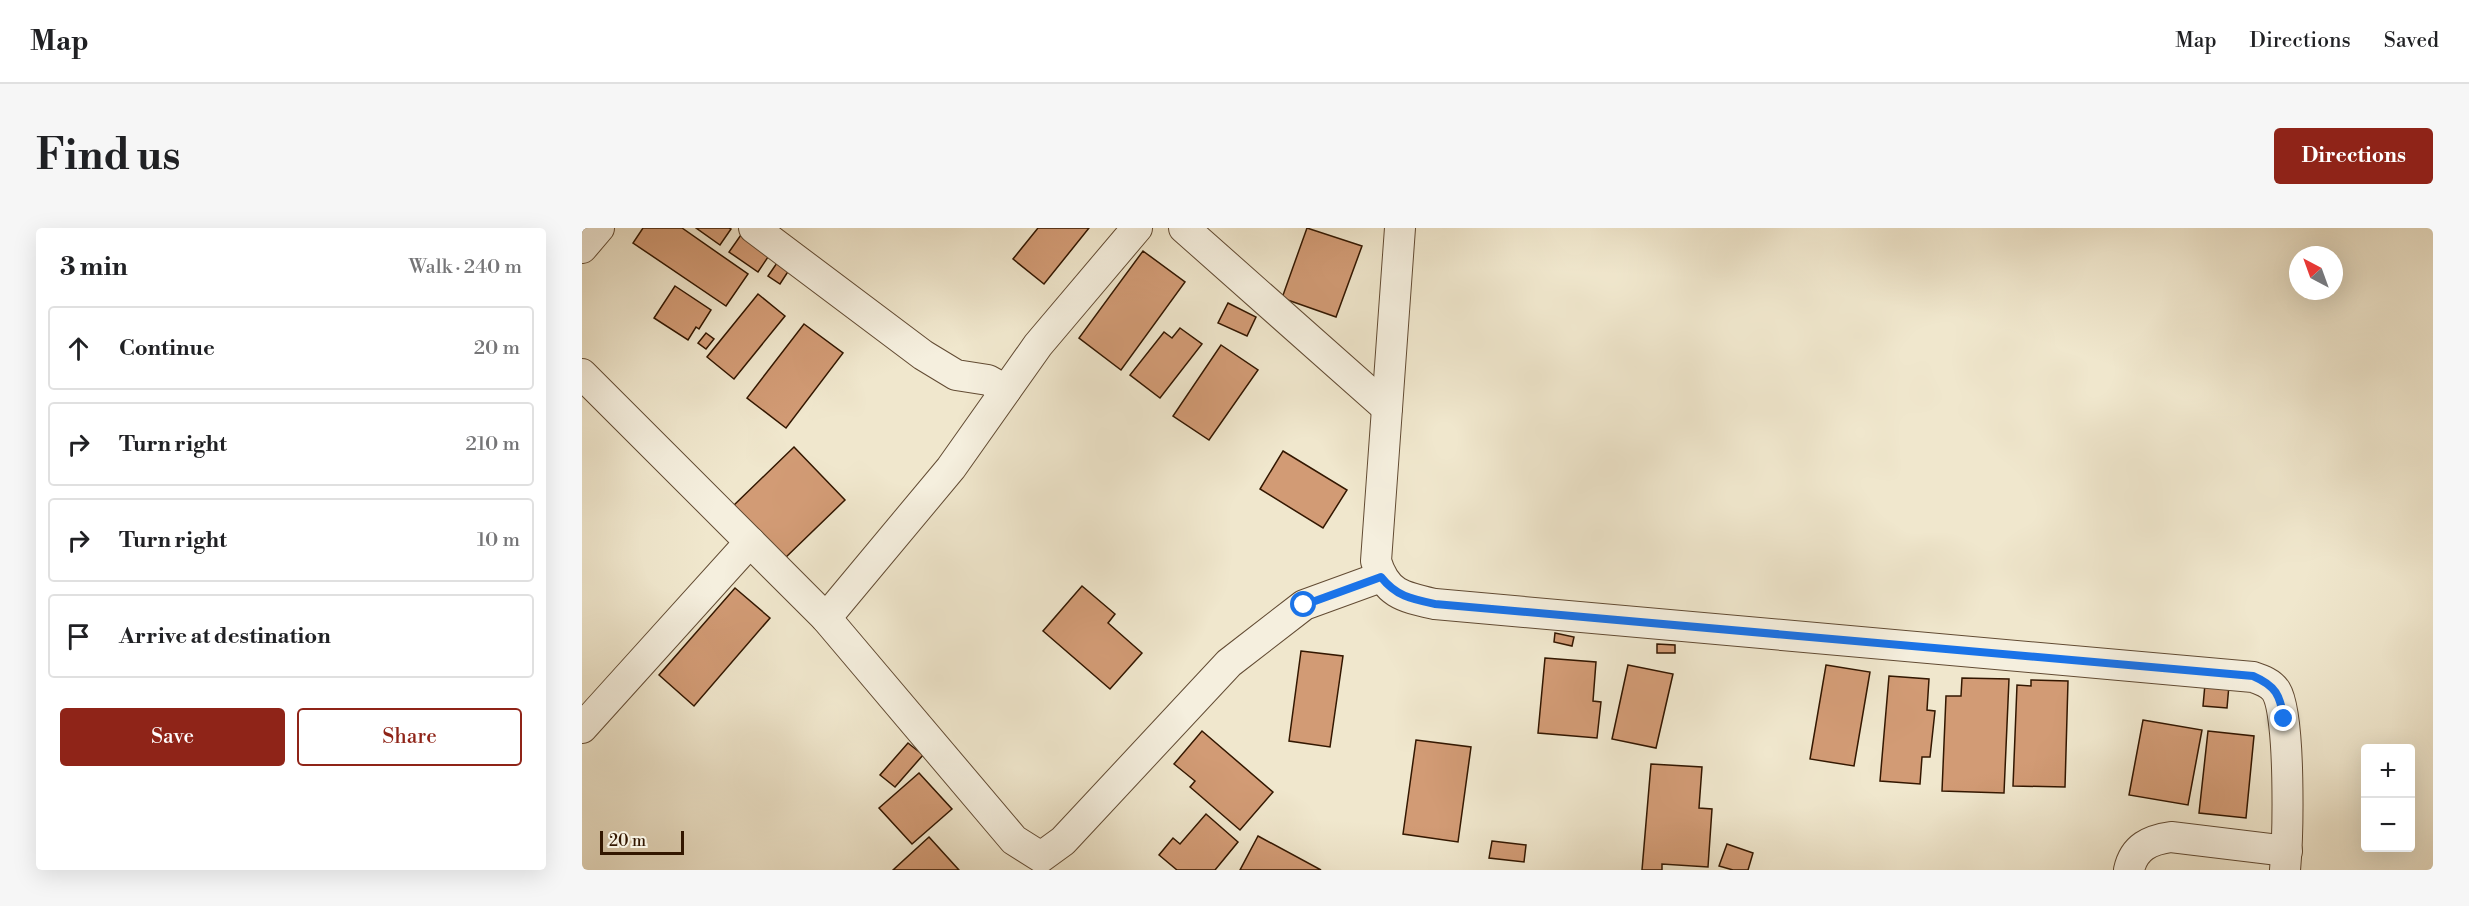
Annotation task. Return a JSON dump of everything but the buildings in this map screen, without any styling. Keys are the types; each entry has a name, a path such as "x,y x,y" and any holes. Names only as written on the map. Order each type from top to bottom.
{"street":[{"path":"582,248 599,228"},
{"path":"754,228 923,355 956,375 988,380 1006,390"},
{"path":"826,618 951,468 1038,345 1137,228"},
{"path":"1184,228 1387,408"},
{"path":"1400,228 1376,561 1381,577 1391,590 1412,599 1435,604 2253,676 2269,684 2276,691 2284,719 2286,860 2171,837 2154,840 2142,846 2134,856 2128,870"},
{"path":"582,374 826,618 1014,840 1041,857 1063,841 1229,663 1304,605 1381,577"},
{"path":"582,728 750,542"}],"route":[{"path":"1304,605 1381,577 1391,590 1412,599 1435,604 2253,676 2269,684 2276,691 2284,719"}]}
